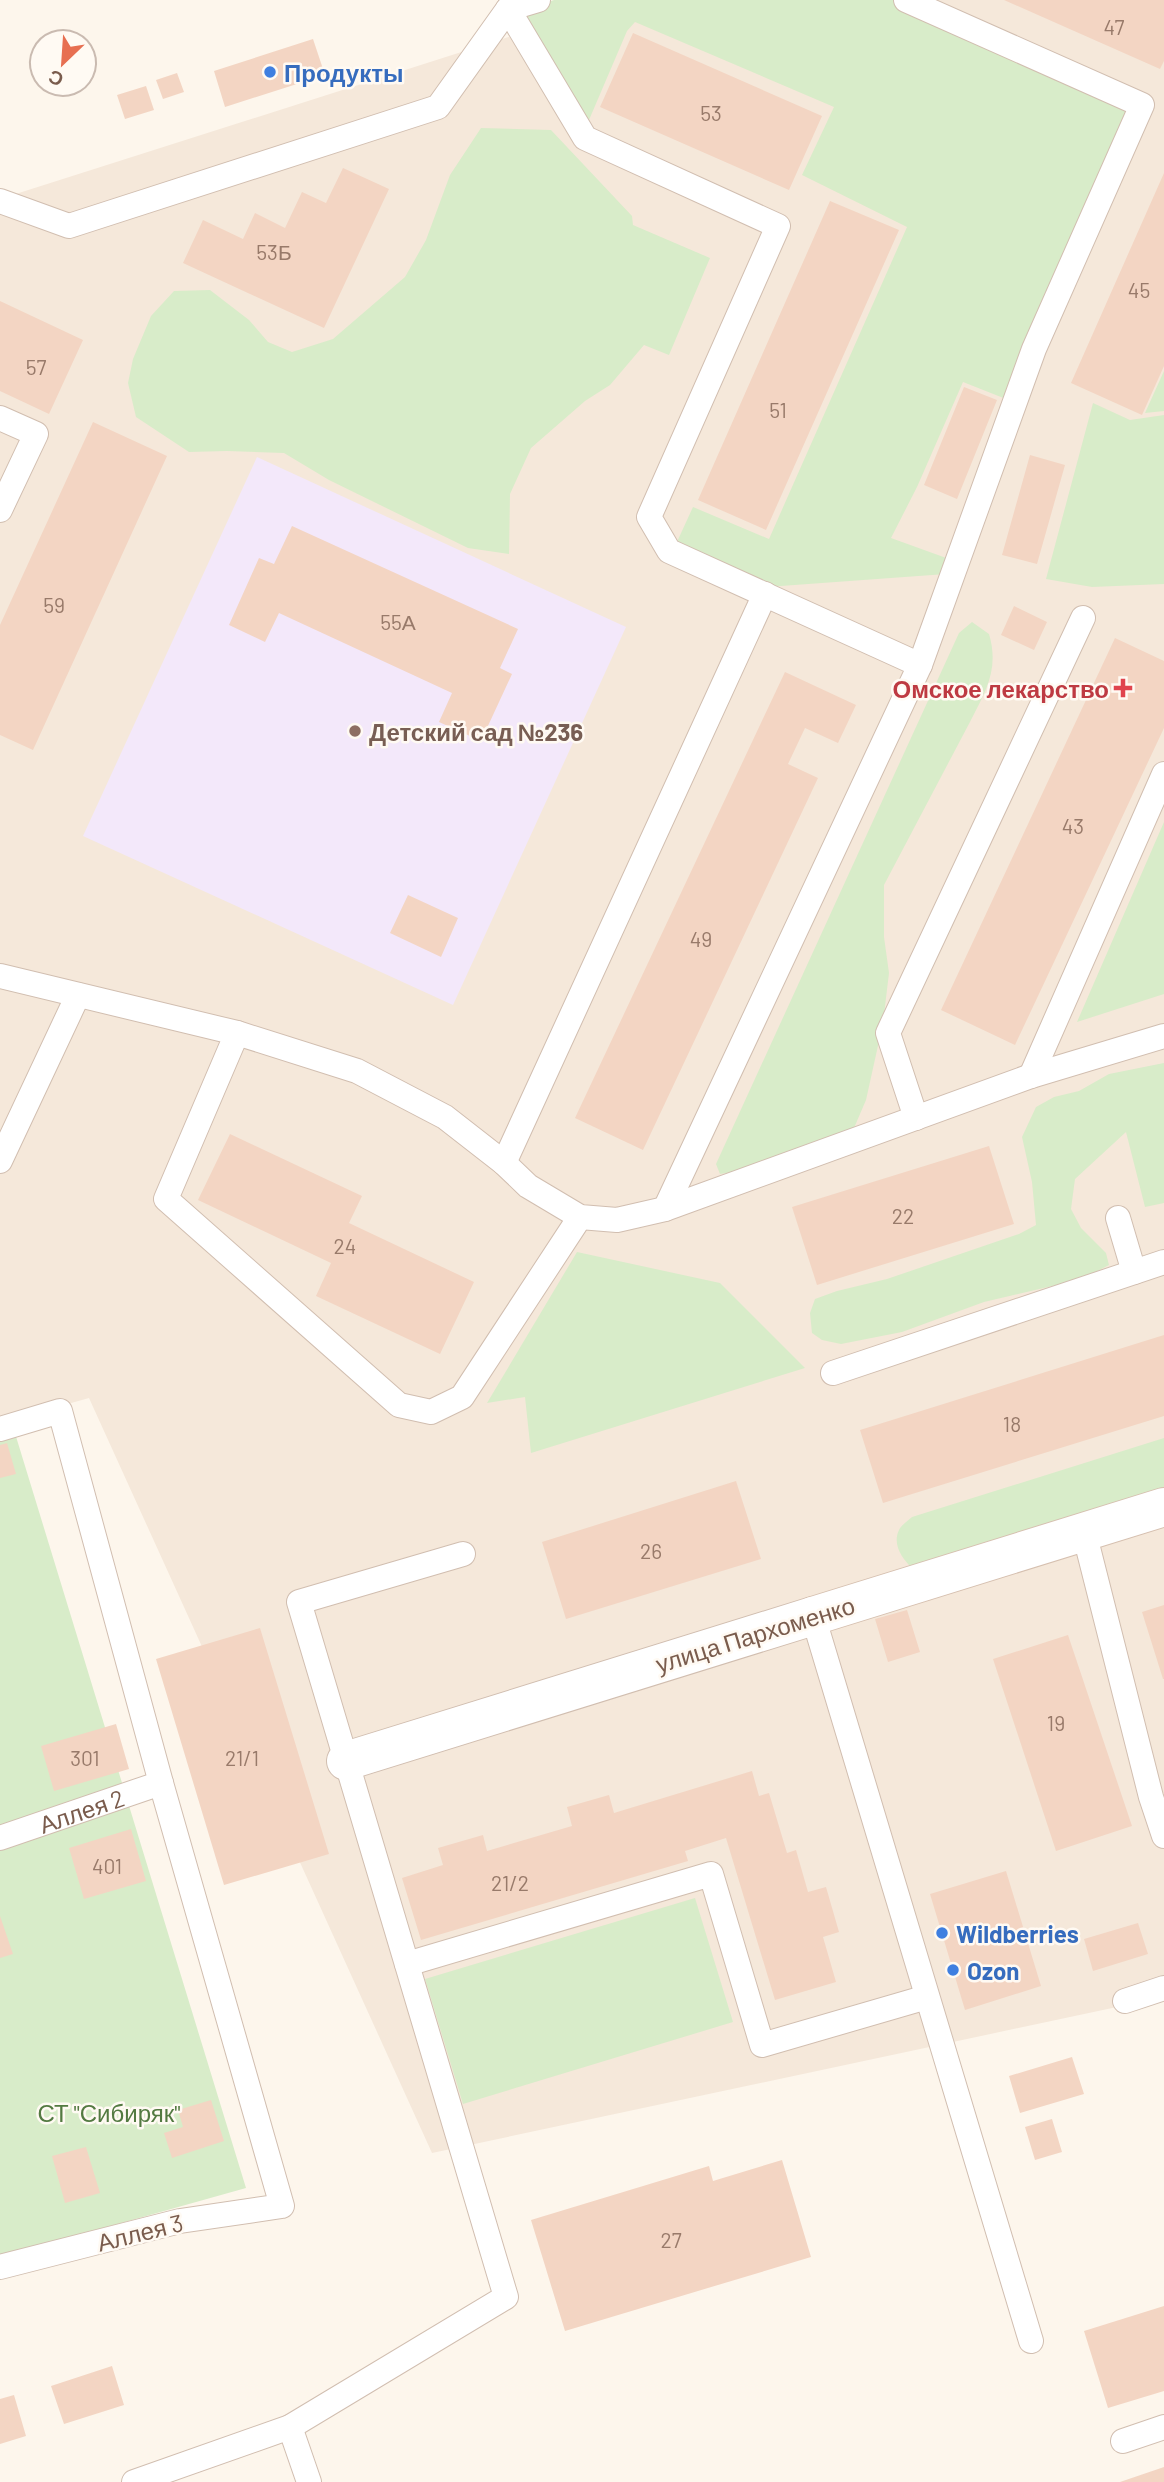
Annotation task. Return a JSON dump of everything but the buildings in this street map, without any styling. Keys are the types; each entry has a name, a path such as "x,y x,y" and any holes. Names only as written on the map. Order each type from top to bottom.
{"street":[{"name":"улица Пархоменко","path":"346,1761 1164,1507"}],"lane":[{"path":"0,201 69,226 438,107 508,9 538,0"},
{"path":"665,1209 920,665 1034,349 1142,104 906,0"},
{"path":"508,9 585,138 778,226 649,517 669,551 920,665"},
{"path":"0,418 36,434 0,510"},
{"path":"504,1163 765,594"},
{"path":"916,1118 888,1033 1083,618"},
{"path":"1031,1076 1164,774"},
{"path":"0,976 237,1033 357,1072 445,1117 504,1163 528,1186 580,1217 617,1220 665,1209 1031,1076 1164,1036"},
{"path":"0,1161 79,995"},
{"path":"237,1033 166,1199 399,1405 431,1412 462,1397 580,1217"},
{"path":"1118,1218 1134,1272"},
{"path":"833,1373 1164,1262"},
{"path":"0,1429 60,1412 161,1783"},
{"path":"1084,1532 1151,1797 1164,1836"},
{"path":"134,2482 290,2427 506,2297 299,1602 463,1554"},
{"path":"813,1616 1031,2341"},
{"name":"Аллея 2","path":"0,1838 161,1783"},
{"name":"Аллея 3","path":"0,2267 180,2221 282,2206 161,1783"},
{"path":"407,1964 711,1874 762,2045 927,1997"},
{"path":"1125,2001 1164,1988"},
{"path":"290,2427 309,2482"},
{"path":"1122,2441 1164,2427"}],"shaded area":[{"path":"625,0 1164,0 1164,1997 432,2153 89,1398 0,1423 0,199"},
{"name":"Детский сад №236","path":"257,457 626,627 453,1005 83,836"}],"green space":[{"path":"554,0 897,0 1138,106 1011,401 963,382 917,487 891,538 949,559 946,574 767,587 676,544 693,507 769,539 907,227 802,175 834,107 635,22 627,31 586,127 515,13"},
{"path":"481,128 551,130 632,216 633,225 710,258 669,355 644,345 610,385 585,401 531,448 510,494 509,554 468,548 329,480 284,453 189,452 136,417 128,383 133,359 151,316 174,291 210,290 249,320 268,342 292,352 333,339 405,277 426,240 450,175"},
{"path":"1164,371 1164,411 1145,413"},
{"path":"1093,403 1130,420 1164,415 1164,584 1092,587 1046,579"},
{"path":"972,622 989,634 993,657 990,678 977,709 884,885 884,937 889,973 883,1023 866,1100 851,1135 756,1168 720,1174 716,1164 959,633"},
{"path":"1164,822 1164,994 1077,1022"},
{"path":"1164,1063 1164,1203 1145,1207 1126,1132 1075,1179 1071,1209 1081,1228 1106,1253 1109,1265 1082,1279 984,1302 902,1332 841,1344 822,1340 812,1333 810,1313 815,1299 887,1279 1019,1234 1036,1225 1032,1182 1022,1137 1036,1107 1054,1097 1079,1091 1109,1074"},
{"path":"577,1252 720,1283 805,1368 531,1453 525,1397 487,1403"},
{"name":"СТ \"Сибиряк\"","path":"14,1430 246,2188 0,2257 0,1435"},
{"path":"1164,1438 1164,1498 912,1568 899,1551 897,1535 903,1524 912,1517"},
{"path":"695,1898 733,2022 463,2104 425,1979"}],"place":[{"name":"Продукты","path":"270,72"},
{"name":"Омское лекарство","path":"1123,688"},
{"name":"Детский сад №236","path":"355,731"},
{"name":"Wildberries","path":"942,1933"},
{"name":"Ozon","path":"953,1970"}]}
